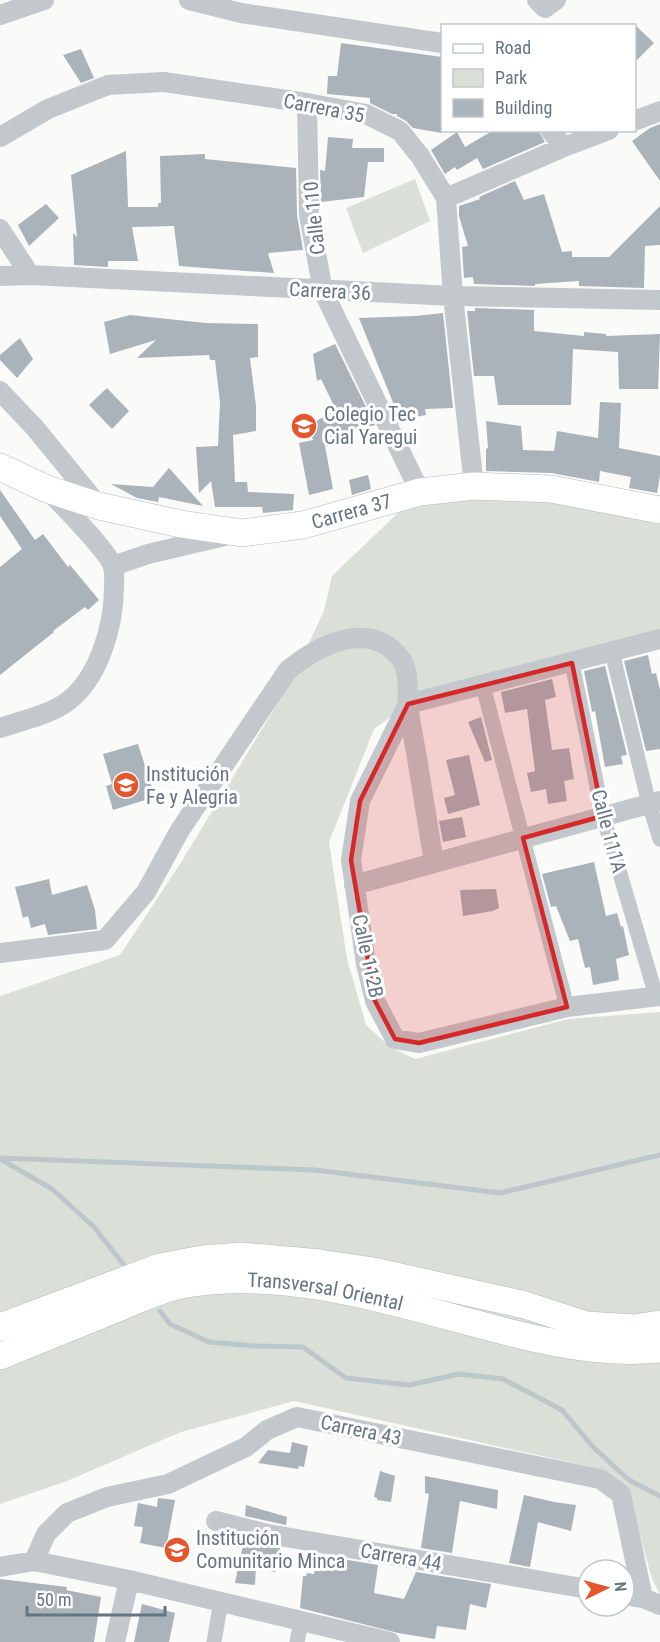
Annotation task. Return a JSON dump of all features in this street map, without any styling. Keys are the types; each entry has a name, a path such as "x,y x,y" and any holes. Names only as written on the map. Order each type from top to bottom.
{"main road":[{"name":"Carrera 37","path":"0,467 47,489 99,506 181,524 242,533 303,525 420,492 474,486 551,489 660,510"},
{"name":"Transversal Oriental","path":"0,1327 160,1267 203,1258 241,1256 320,1263 373,1271 525,1305 586,1325 634,1328 660,1324"},
{"name":"Transversal Oriental","path":"0,1356 157,1292 185,1284 250,1280 300,1284 384,1300 534,1339 590,1349 660,1349"}],"street":[{"path":"0,15 44,0"},
{"path":"189,0 241,13 441,44"},
{"name":"Carrera 35","path":"0,137 48,109 108,85 164,82 366,114 400,131 420,156 446,198"},
{"name":"Calle 110","path":"307,103 309,215 323,291 420,492"},
{"path":"636,120 660,111"},
{"path":"552,132 564,147"},
{"path":"474,486 453,296 446,198 604,132"},
{"path":"0,229 30,275"},
{"name":"Carrera 36","path":"0,276 30,275 453,296 660,300"},
{"path":"0,391 99,506"},
{"path":"0,728 45,713 65,703 79,690 95,665 107,639 114,606 113,566 47,489"},
{"path":"113,566 148,554 242,533"},
{"path":"0,953 105,940 146,892 180,830 288,670 324,646 344,640 362,638 386,645 402,660 407,677 408,704 434,862"},
{"path":"408,704 660,639"},
{"path":"612,652 654,803 660,839"},
{"name":"Calle 111A","path":"572,663 603,816 658,996"},
{"path":"483,686 567,1007"},
{"name":"Calle 112B","path":"408,704 360,801 351,860 366,964 375,1001 395,1038 419,1043 567,1007 658,996"},
{"path":"354,885 654,803"},
{"name":"Carrera 43","path":"34,1561 46,1534 66,1513 107,1497 168,1484 246,1447 267,1430 297,1417 600,1479 621,1494 642,1599"},
{"name":"Carrera 44","path":"216,1521 268,1534 576,1587"},
{"path":"0,1567 34,1561 221,1601 384,1641"},
{"path":"115,1642 129,1580"},
{"path":"214,1642 221,1601"},
{"path":"297,1642 301,1621"}],"highlighted area":[{"path":"572,663 603,816 523,838 567,1007 419,1043 395,1039 375,1001 351,860 360,801 408,704"}],"green space":[{"path":"415,179 430,221 363,253 346,208"},
{"path":"474,486 660,516 660,635 408,704 374,729 329,842 347,959 366,1025 390,1047 415,1059 568,1019 660,1012 660,1595 652,1579 628,1492 600,1469 294,1401 181,1432 67,1481 0,1504 0,996 120,955 180,864 290,683 324,611 332,576 420,492"}],"building":[{"path":"636,26 654,43 636,61"},
{"path":"341,43 441,57 442,133 413,128 397,114 392,114 370,103 370,98 327,94 328,76 337,76"},
{"path":"81,49 94,78 81,83 63,55"},
{"path":"660,124 660,181 632,141"},
{"path":"457,132 465,147 491,132 539,132 545,142 483,169 477,158 445,174 431,150"},
{"path":"328,137 353,139 352,148 384,148 384,162 368,162 364,197 321,202 320,170 325,171"},
{"path":"126,151 128,207 158,207 158,203 161,203 160,156 205,154 205,159 296,168 297,215 303,250 268,253 274,273 179,266 174,226 132,227 138,261 108,261 108,267 74,265 73,233 77,237 71,175"},
{"path":"515,181 524,200 544,194 562,252 572,251 572,257 609,257 660,206 660,245 645,246 644,288 579,286 579,281 535,284 535,286 474,284 473,277 464,278 462,247 468,246 459,216 459,206 480,199 479,197"},
{"path":"46,204 59,218 29,246 18,225"},
{"path":"475,308 534,310 534,331 584,336 584,332 606,334 606,336 660,334 658,389 619,389 618,352 573,349 571,405 498,405 494,376 474,376 467,311 475,311"},
{"path":"443,313 453,408 425,409 426,415 400,420 359,318"},
{"path":"130,315 206,323 258,324 258,357 250,358 256,406 256,431 233,435 235,482 247,482 248,492 294,494 293,510 263,513 262,507 215,507 211,481 199,493 196,447 218,446 220,402 215,360 210,360 209,355 137,358 156,340 110,354 104,322"},
{"path":"20,338 33,359 17,378 0,360 0,355"},
{"path":"335,344 375,425 340,435 342,440 325,446 333,489 309,495 299,443 313,440 309,425 336,410 321,379 317,381 313,354"},
{"path":"107,388 129,411 112,429 89,405"},
{"path":"600,402 621,403 619,448 660,456 657,493 629,488 631,477 600,471 599,482 552,473 486,471 486,449 488,448 486,421 521,426 523,450 554,451 557,431 598,438"},
{"path":"169,468 203,506 159,497 158,502 137,498 111,484 153,487"},
{"path":"368,475 371,489 352,495 349,480"},
{"path":"0,490 35,540 43,534 68,567 70,565 99,600 88,610 85,607 53,631 0,675 0,567 22,549 0,516"},
{"path":"648,655 652,674 656,673 660,690 660,749 646,751 624,661"},
{"path":"605,666 627,755 621,756 623,764 605,767 595,711 592,712 584,671"},
{"path":"552,679 556,697 545,700 552,750 569,748 574,779 564,781 567,801 548,804 546,789 531,792 527,773 535,771 527,709 505,713 501,692"},
{"path":"481,717 492,760 485,762 468,722"},
{"path":"138,744 155,797 113,810 106,786 112,784 103,754"},
{"path":"469,755 480,805 448,814 444,798 455,795 446,760"},
{"path":"462,817 466,837 443,842 439,821"},
{"path":"594,862 606,916 617,913 621,927 623,926 629,955 616,959 619,980 593,985 590,967 585,968 578,939 570,941 556,906 551,907 542,874"},
{"path":"49,879 52,895 87,885 95,910 97,929 48,935 45,924 31,928 28,916 23,918 15,887"},
{"path":"496,889 499,908 463,916 460,890"},
{"path":"292,1442 308,1446 304,1467 299,1466 298,1469 258,1463 268,1450 290,1453"},
{"path":"380,1471 395,1476 391,1502 377,1500 374,1497"},
{"path":"425,1476 498,1490 497,1509 460,1501 452,1553 421,1548 429,1494 425,1493"},
{"path":"524,1495 576,1505 571,1531 538,1522 530,1567 509,1563"},
{"path":"158,1498 175,1500 166,1548 140,1543 143,1527 134,1526 138,1503 157,1507"},
{"path":"246,1505 287,1517 286,1525 245,1516"},
{"path":"244,1540 280,1548 275,1572 256,1567 255,1585 235,1583"},
{"path":"331,1557 378,1565 374,1593 404,1599 416,1572 491,1584 486,1608 470,1604 466,1630 437,1626 435,1639 398,1633 300,1608 303,1576 307,1573 314,1574 316,1561 330,1563"},
{"path":"0,1579 67,1587 66,1590 101,1597 94,1642 0,1642"},
{"path":"142,1604 175,1613 169,1642 134,1642"}],"waterway":[{"path":"0,1158 315,1170 500,1193 660,1155"},
{"path":"0,1159 52,1189 94,1227 124,1265"},
{"path":"160,1311 170,1324 209,1342 303,1347 346,1378 409,1385 459,1374 503,1379 562,1410 593,1447 629,1480 660,1496"}],"place":[{"name":"Colegio Tec Cial Yaregui","path":"304,426"},
{"name":"Institución Fe y Alegria","path":"126,785"},
{"name":"Institución Comunitario Minca","path":"177,1550"}]}
